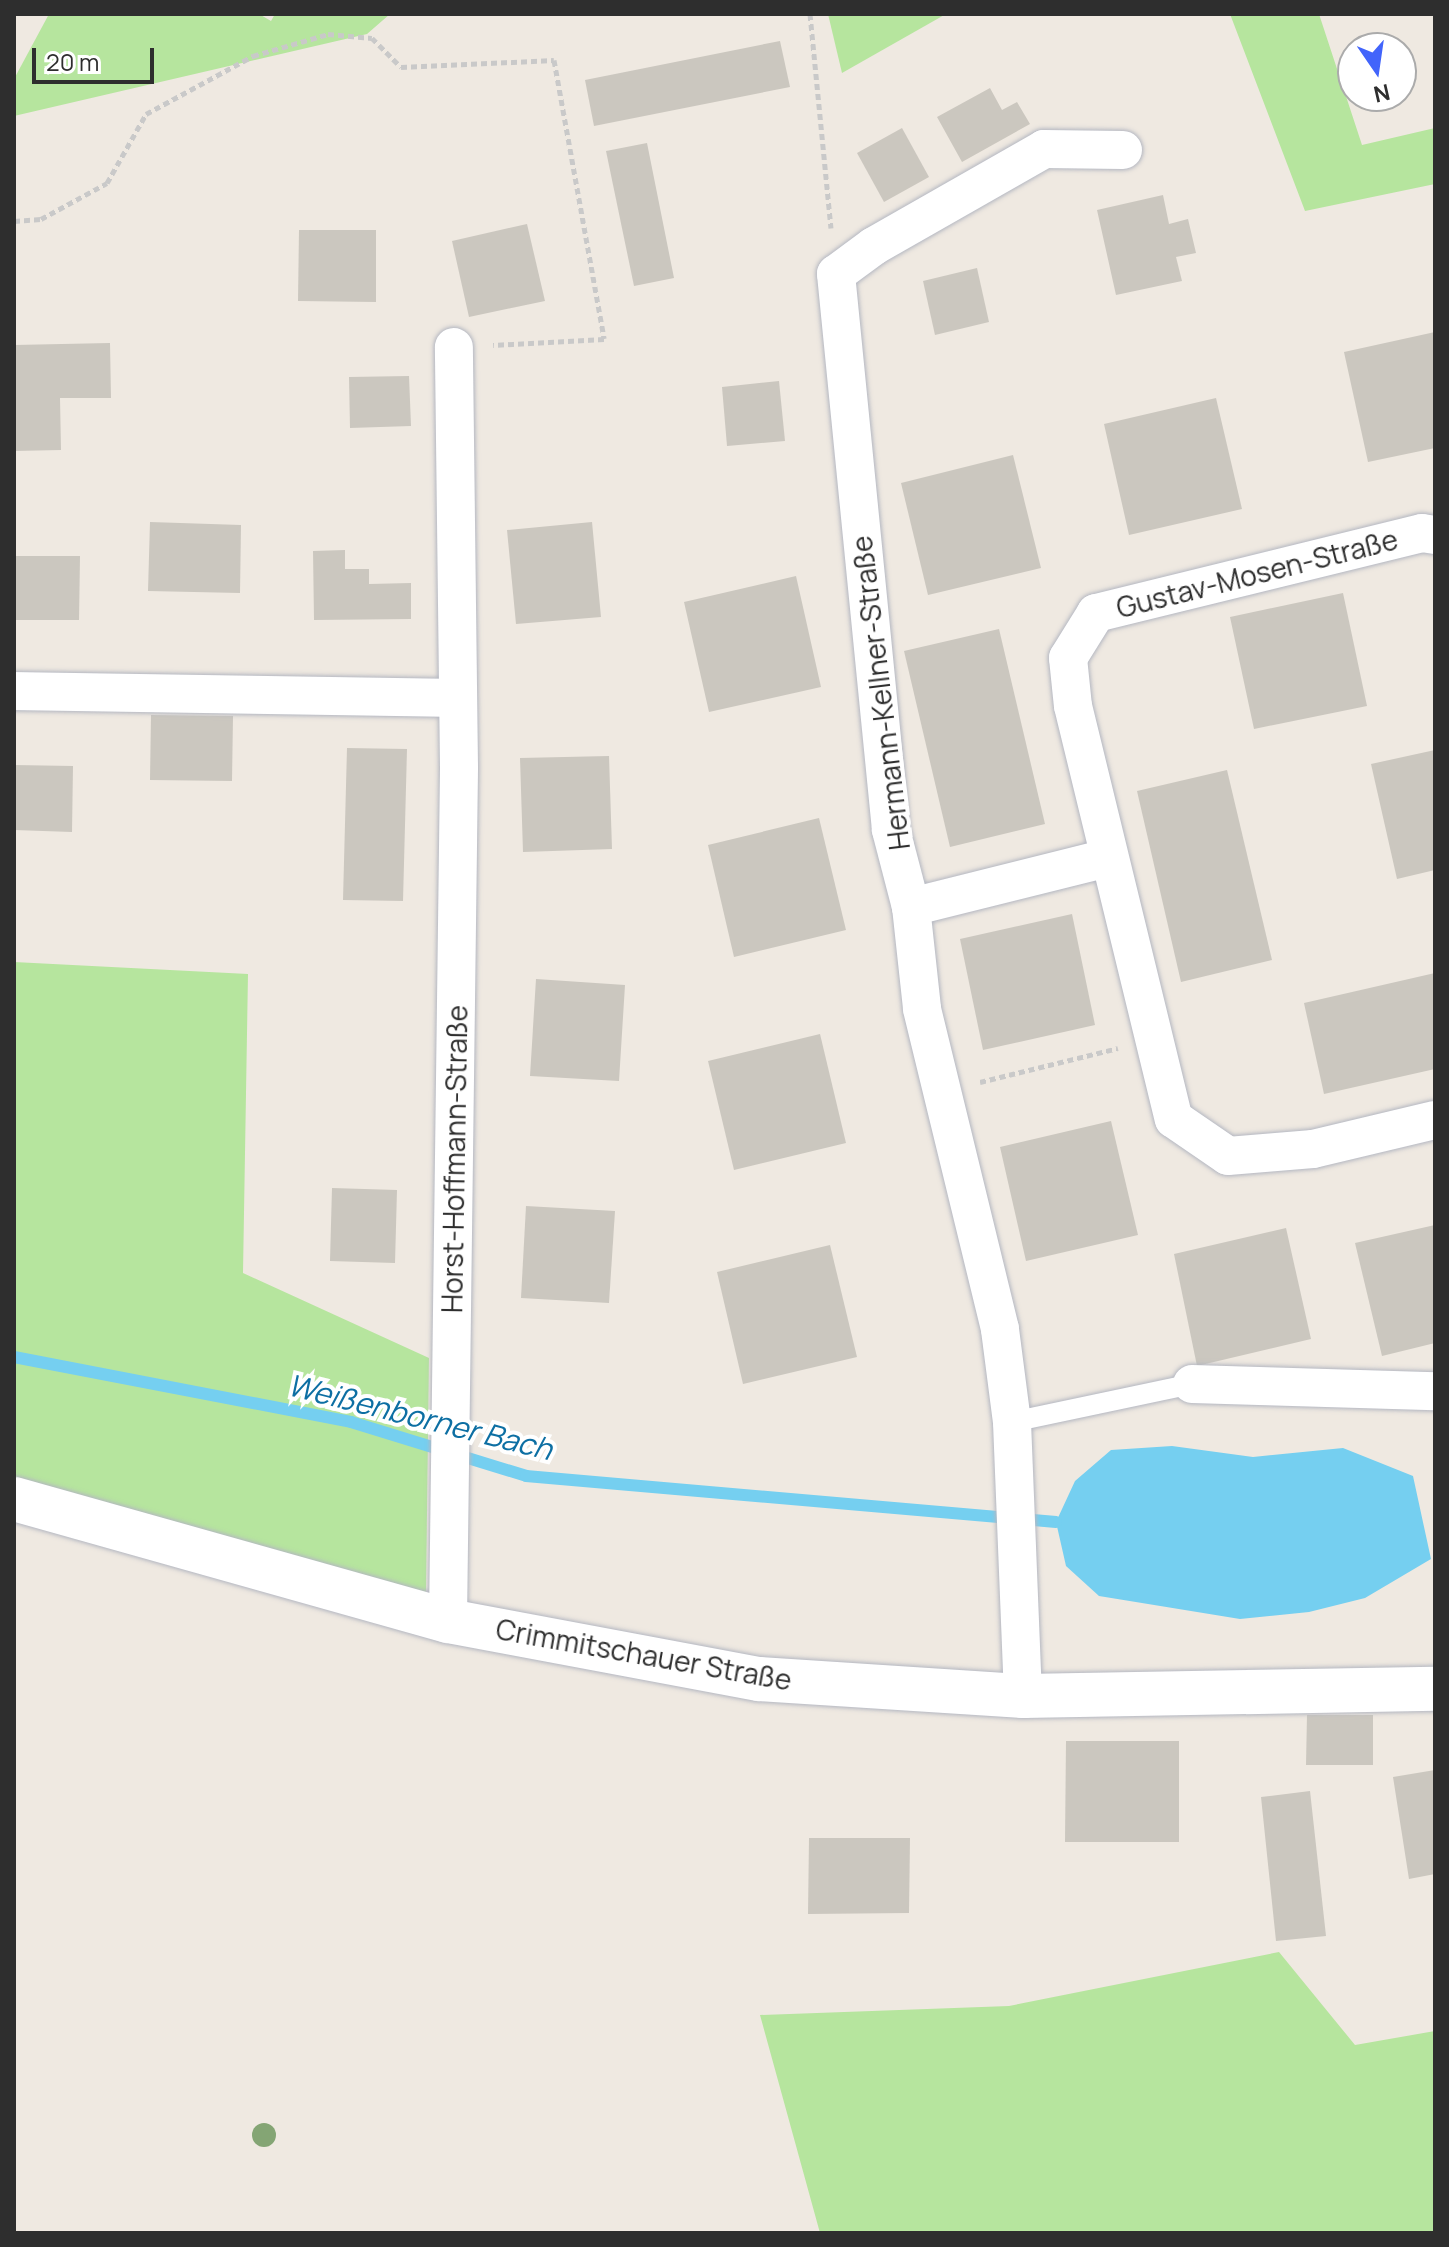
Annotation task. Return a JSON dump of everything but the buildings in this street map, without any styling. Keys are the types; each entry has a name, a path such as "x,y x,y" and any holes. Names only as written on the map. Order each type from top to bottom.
{"main road":[{"name":"Crimmitschauer Straße","path":"14,1499 448,1621 759,1679 1023,1696 1435,1689"}],"street":[{"path":"836,274 874,246 1044,149 1123,150"},
{"name":"Hermann-Kellner-Straße","path":"836,274 891,830 911,907 922,1008 945,1090 1000,1329 1012,1422 1023,1696"},
{"name":"Horst-Hoffmann-Straße","path":"448,1621 457,698 454,347"},
{"name":"Gustav-Mosen-Straße","path":"1435,535 1422,533 1096,613 1068,658 1073,706 1174,1119 1228,1156 1313,1149 1435,1120"},
{"path":"14,691 457,698"},
{"path":"911,907 1108,858"},
{"path":"1192,1384 1435,1391"}],"lane":[{"path":"1012,1422 1192,1384"}],"path":[{"path":"810,14 836,274"},
{"path":"14,221 41,219 107,183 146,114 268,52 328,34 372,38 401,67 554,60 604,339 454,347"},
{"path":"945,1090 1154,1039"}],"green space":[{"path":"49,14 259,14 271,21 275,14 390,14 367,34 14,116 14,79"},
{"path":"828,14 946,14 842,73"},
{"path":"1230,14 1319,14 1337,69 1337,112 1351,112 1362,145 1435,128 1435,184 1305,211"},
{"path":"14,962 248,974 243,1273 429,1358 426,1593 14,1499"},
{"path":"1279,1952 1355,2045 1435,2031 1435,2233 820,2233 760,2015 1009,2006"}],"water":[{"path":"1172,1446 1253,1457 1343,1448 1413,1476 1431,1559 1365,1598 1309,1612 1240,1619 1099,1596 1066,1566 1056,1522 1075,1481 1111,1450"}],"waterway":[{"name":"Weißenborner Bach","path":"14,1357 351,1422 526,1476 1056,1522"}]}
